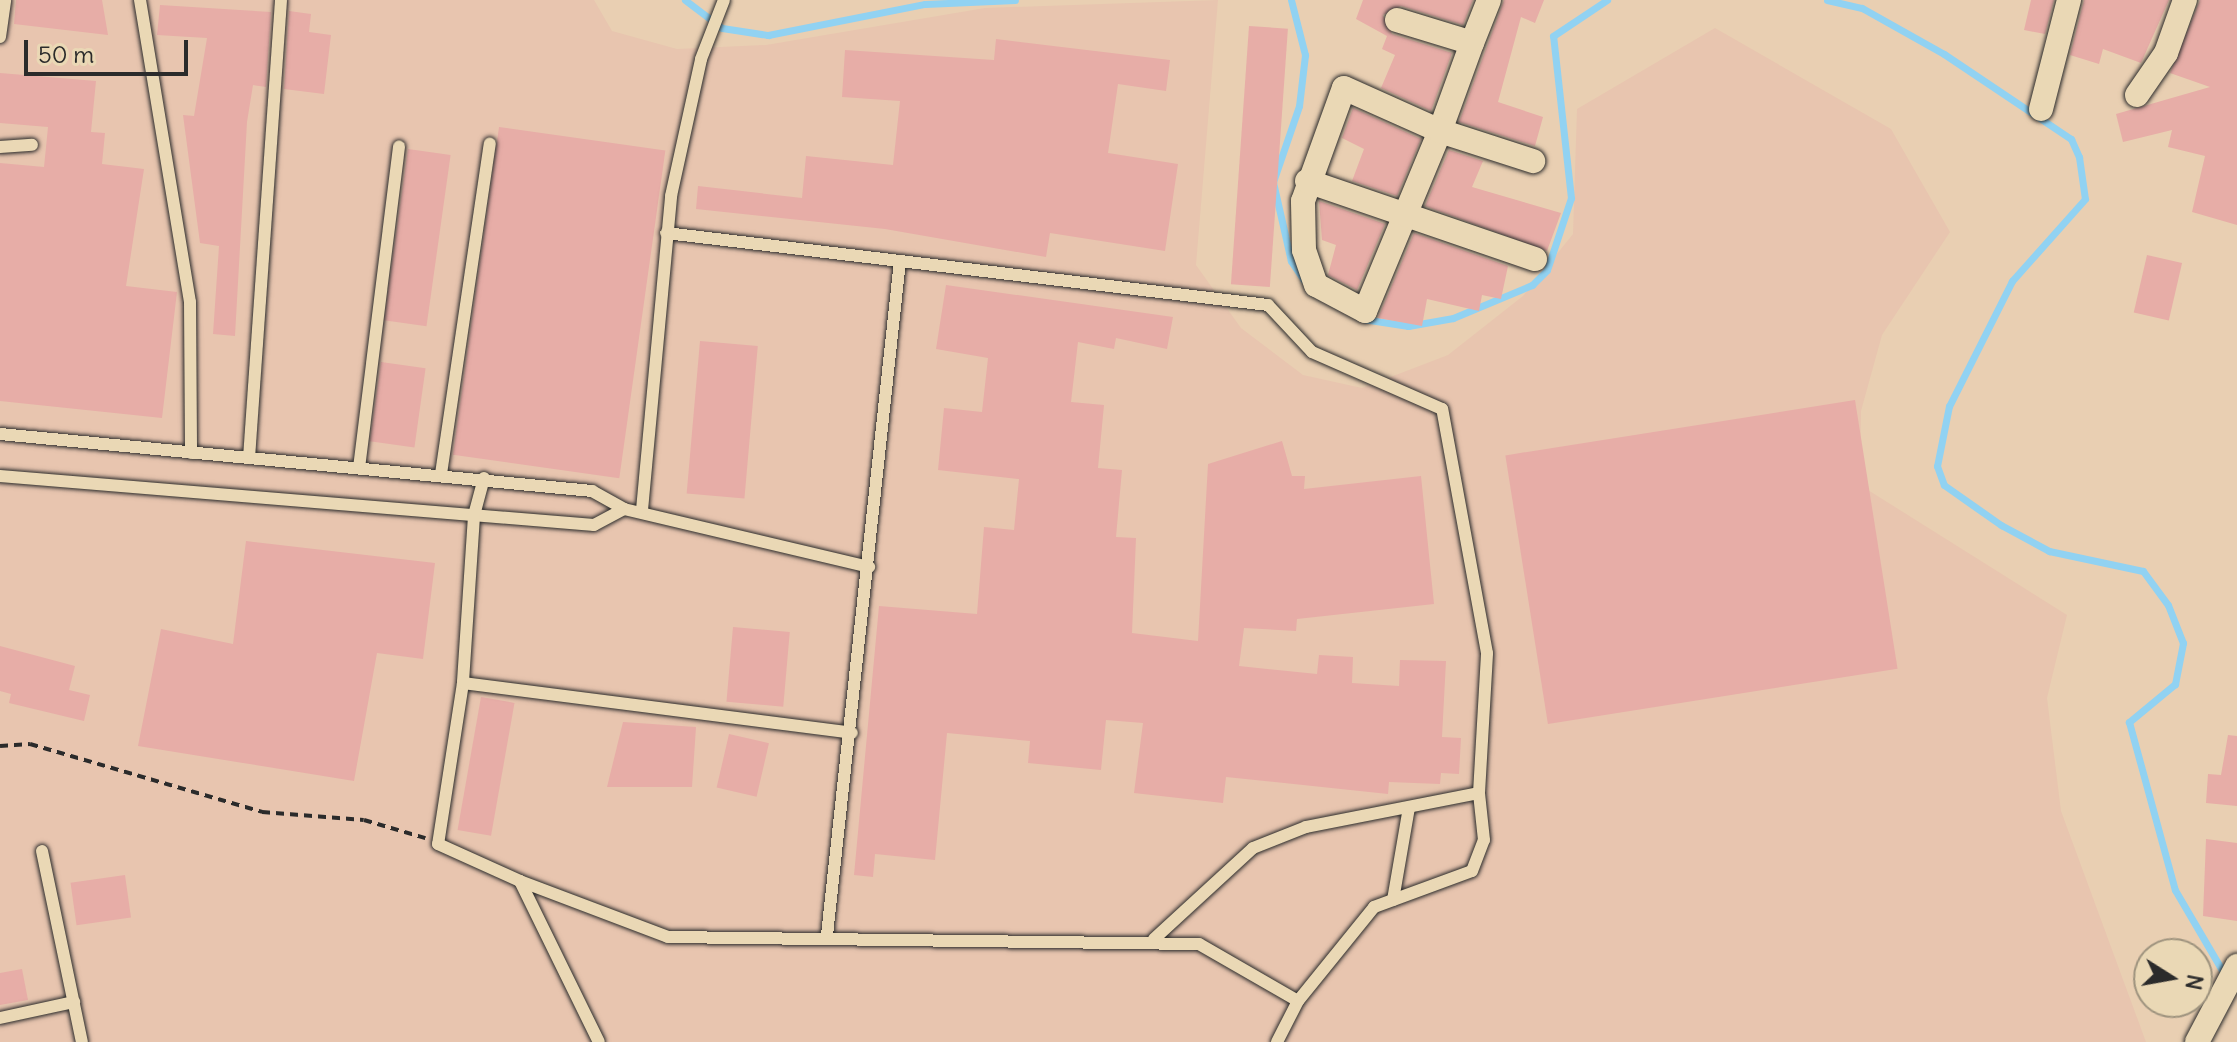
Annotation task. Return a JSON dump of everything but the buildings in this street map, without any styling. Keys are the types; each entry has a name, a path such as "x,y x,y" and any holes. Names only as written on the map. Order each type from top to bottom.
{"street":[{"path":"1489,0 1440,131 1365,311 1316,285 1304,250 1307,181 1344,88 1440,131 1533,161"},
{"path":"2041,109 2069,0"},
{"path":"2137,95 2166,53 2185,0"},
{"path":"1397,20 1472,43"},
{"path":"1307,181 1404,218 1535,259"},
{"path":"2197,1042 2210,1008 2237,966"}],"lane":[{"path":"0,37 5,0"},
{"path":"140,0 190,302 191,453"},
{"path":"249,458 281,0"},
{"path":"642,510 666,233 710,36 724,0"},
{"path":"441,474 490,144"},
{"path":"0,147 32,145"},
{"path":"359,468 399,146"},
{"path":"666,233 1268,305 1312,352 1442,409 1487,653 1479,793 1484,840 1472,871 1374,907 1298,1001 1277,1042"},
{"path":"827,935 852,733 900,261"},
{"path":"0,434 484,478 592,491 624,509 642,510 869,567"},
{"path":"0,476 594,525 624,509"},
{"path":"484,478 474,516 463,683 438,844 520,881 668,937 827,935 1154,939 1199,944 1298,1001"},
{"path":"463,683 852,733"},
{"path":"1154,939 1253,848 1306,827 1479,793"},
{"path":"1393,900 1409,807"},
{"path":"42,851 82,1042"},
{"path":"520,881 599,1042"},
{"path":"0,1018 74,1002"}],"path":[{"path":"0,746 30,744 187,795 262,812 364,820 438,844"}],"shaded area":[{"path":"0,0 594,0 612,31 677,49 766,45 985,8 1218,0 1196,265 1241,328 1303,375 1362,388 1448,355 1523,296 1573,234 1577,109 1715,28 1891,129 1950,232 1882,335 1861,411 1860,485 2067,615 2047,698 2061,811 2133,1007 2133,1018 2137,1018 2146,1042 0,1042"}],"waterway":[{"path":"685,0 722,28 768,35 925,4 1015,0"},
{"path":"1291,0 1305,55 1299,106 1273,182 1291,261 1304,280"},
{"path":"1363,319 1408,326 1453,318 1532,285 1547,270 1571,198 1553,36 1607,0"},
{"path":"1827,0 1862,8 1944,54 2071,139 2079,157 2085,199 2012,281 1949,406 1937,466 1944,485 2001,525 2049,551 2143,571 2168,605 2183,643 2175,684 2129,722 2175,890 2226,977"}]}
